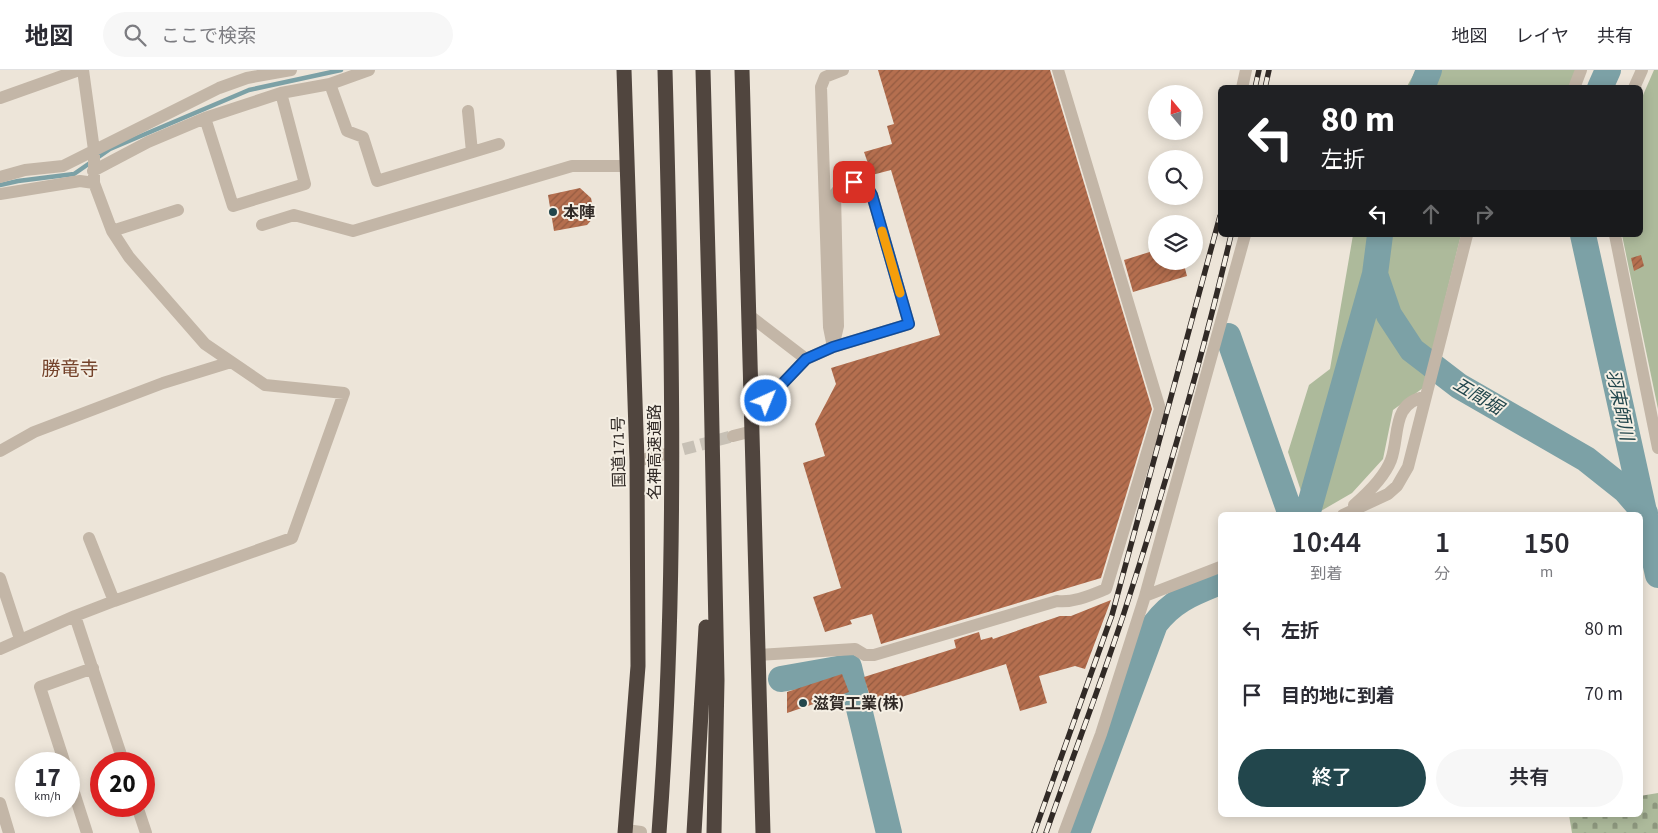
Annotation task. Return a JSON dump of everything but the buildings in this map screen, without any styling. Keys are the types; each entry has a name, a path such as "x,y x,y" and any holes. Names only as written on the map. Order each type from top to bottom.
{"highway":[{"name":"国道171号","path":"624,70 637,461 638,666 630,831"},
{"name":"名神高速道路","path":"659,833 667,671 672,486 671,271 665,70"},
{"path":"703,70 717,680 714,833"},
{"path":"742,70 763,833"},
{"path":"694,833 705,662 711,521 710,331"}],"street":[{"path":"0,98 79,70"},
{"path":"0,649 114,601 292,538 344,393 265,385 205,344 129,257 112,232 94,177 94,150 83,70"},
{"path":"0,177 25,170 63,166 219,88 247,78 291,70"},
{"path":"0,194 94,177 148,142 205,118 281,93 330,84 369,70"},
{"path":"833,347 829,327 821,87 825,77 843,70"},
{"path":"759,655 855,649 865,655 874,655 1057,601 1067,602 1091,595 1106,588 1160,409 1058,70"},
{"path":"1243,85 1246,70"},
{"path":"1575,85 1581,70"},
{"path":"1635,85 1642,70"},
{"path":"330,84 347,131 364,137 377,181 499,144"},
{"path":"205,118 233,206 305,184 281,93"},
{"path":"468,111 472,152"},
{"path":"262,225 294,215 353,231 572,166 626,166"},
{"path":"752,415 806,359 833,347 909,324 872,195 866,184 854,182 842,185 835,194 838,326 833,347"},
{"path":"112,232 178,210"},
{"path":"1064,833 1101,734 1145,596 1244,237"},
{"path":"1349,512 1388,494 1402,479 1408,467 1466,237"},
{"path":"1615,237 1658,448"},
{"path":"750,316 806,359"},
{"path":"0,451 34,432 163,383 231,362"},
{"path":"1346,512 1378,481 1391,460 1398,422 1406,405 1414,399 1425,397"},
{"path":"733,436 753,431"},
{"path":"637,461 666,454"},
{"path":"89,538 114,601"},
{"path":"1145,596 1218,568"},
{"path":"0,578 20,639"},
{"path":"75,616 120,752"},
{"path":"61,752 40,687 93,668"},
{"path":"0,803 10,833"},
{"path":"80,811 87,833"},
{"path":"141,817 146,833"}],"green space":[{"path":"1416,70 1577,70 1571,85 1408,85"},
{"path":"1654,70 1658,70 1658,409 1622,237 1643,237 1643,95"},
{"path":"1353,237 1461,237 1423,388 1393,410 1383,459 1352,493 1319,512 1308,512 1288,452 1309,385 1330,369"},
{"path":"1658,793 1658,833 1572,833 1569,817 1643,817 1643,796"}],"waterway":[{"path":"0,185 74,174 110,149 249,90 341,70"},
{"name":"五間堀","path":"1423,85 1429,70"},
{"name":"羽束師川","path":"1601,85 1608,70"},
{"name":"五間堀","path":"1380,237 1375,274 1389,315 1412,350 1459,386 1586,459 1625,490 1645,513"},
{"name":"羽束師川","path":"1583,237 1658,575"},
{"path":"1308,512 1375,274"},
{"path":"1228,336 1290,512"},
{"path":"1077,833 1155,624 1176,603 1218,583"},
{"path":"781,679 849,667 889,833"}],"tunnel":[{"path":"666,454 733,436"}],"railway":[{"path":"1256,85 1259,70"},
{"path":"1266,85 1269,70"},
{"path":"1034,833 1112,615 1218,223"},
{"path":"1046,833 1114,643 1153,521 1181,427 1230,237"}],"slow traffic":[{"path":"882,231 900,293"}],"place":[{"name":"本陣","path":"553,212"},
{"name":"滋賀工業(株)","path":"803,703"}],"district":[{"name":"勝竜寺","path":"70,368"}],"route":[{"path":"766,401 806,359 833,347 909,324 872,195 866,184 854,182"}]}
